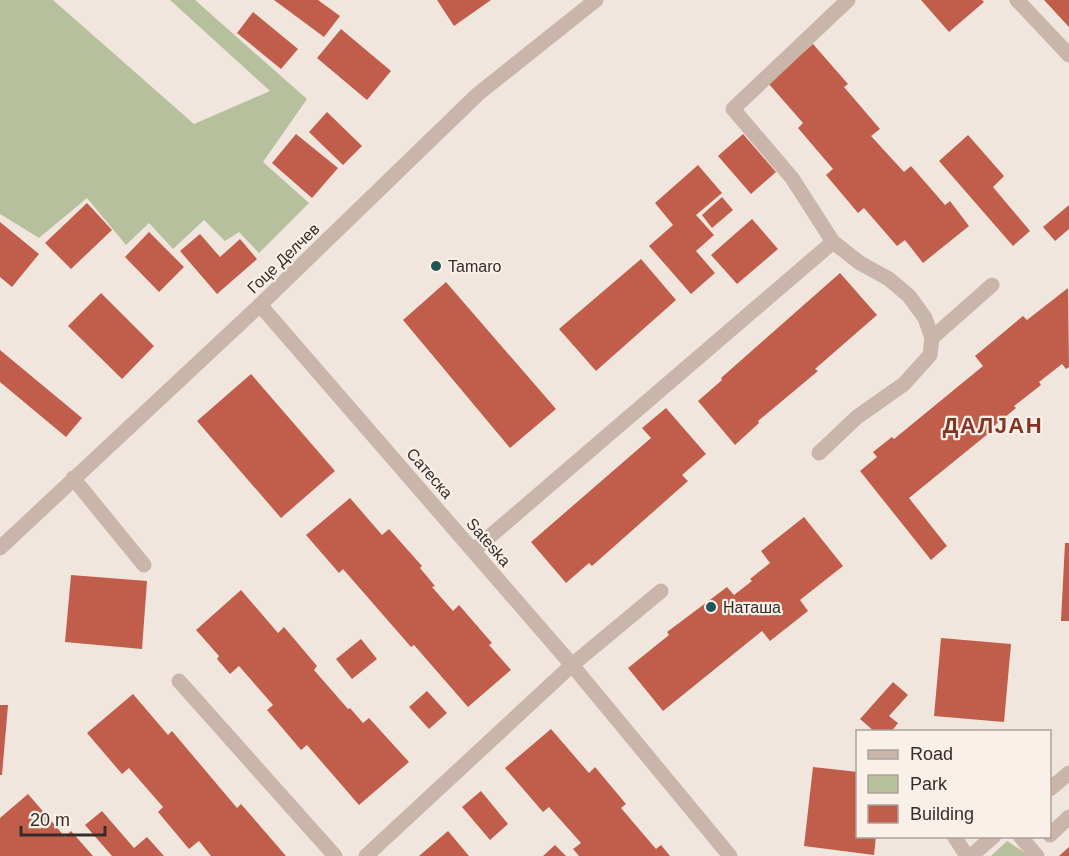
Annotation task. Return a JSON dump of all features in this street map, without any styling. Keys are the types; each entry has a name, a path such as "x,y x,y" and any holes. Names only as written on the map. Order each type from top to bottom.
{"street":[{"name":"Гоце Делчев","path":"0,548 260,305 478,94 596,0"},
{"path":"819,453 857,417 904,384 930,355 932,338 925,318 909,296 889,279 860,263 833,242 792,178 733,109 849,0"},
{"path":"1017,0 1069,55"},
{"path":"474,550 833,242"},
{"path":"932,338 992,285"},
{"name":"Сатеска","path":"260,305 474,550 730,856"},
{"name":"Sateska","path":"260,305 572,665"},
{"path":"73,478 144,565"},
{"path":"366,856 572,665 661,591"},
{"path":"179,681 335,856"},
{"path":"1051,788 1069,773"},
{"path":"1051,834 1069,817"},
{"path":"955,838 969,856 993,838"},
{"path":"1021,838 1035,853 1047,838"}],"green space":[{"path":"0,0 53,0 194,124 270,91 170,0 195,0 307,99 263,162 309,203 259,253 239,232 225,241 204,220 173,249 149,223 126,245 87,198 39,238 0,214"},
{"path":"1007,841 1027,854 1028,856 991,856"}],"building":[{"path":"274,0 318,0 340,16 324,37"},
{"path":"437,0 491,0 454,26"},
{"path":"921,0 982,0 984,2 949,32"},
{"path":"1044,0 1069,0 1069,27"},
{"path":"253,12 298,49 281,69 237,33"},
{"path":"341,29 391,71 367,100 317,58"},
{"path":"813,44 848,84 844,87 880,129 871,136 904,172 911,166 945,205 950,201 969,226 923,263 905,240 897,246 864,208 858,213 826,175 833,169 798,128 803,123 768,83"},
{"path":"327,112 362,146 343,165 309,132"},
{"path":"296,134 338,168 312,198 272,163"},
{"path":"743,134 776,172 751,194 718,156"},
{"path":"968,135 1004,176 993,187 1030,231 1013,246 939,161"},
{"path":"698,165 722,193 696,215 714,235 696,251 715,273 691,294 649,246 673,225 655,203"},
{"path":"722,197 733,210 712,228 702,215"},
{"path":"87,203 112,230 71,269 45,243"},
{"path":"1069,205 1069,229 1055,241 1043,227"},
{"path":"752,219 778,249 737,284 711,255"},
{"path":"0,222 39,254 12,287 0,277"},
{"path":"149,232 184,267 159,292 125,257"},
{"path":"200,234 220,257 240,239 257,259 217,294 180,251"},
{"path":"641,259 676,300 596,371 559,329"},
{"path":"840,273 877,315 815,369 818,371 758,421 759,423 735,445 698,401"},
{"path":"446,282 556,409 510,448 403,320"},
{"path":"1068,288 1069,367 1066,369 1062,364 1039,382 1041,385 1014,406 1016,408 987,432 989,433 909,498 947,546 931,560 860,471 877,457 873,452 892,437 894,439 983,366 975,356 1023,316 1027,320"},
{"path":"101,293 154,346 122,379 68,326"},
{"path":"0,350 82,418 66,437 0,382"},
{"path":"251,374 335,471 281,518 197,421"},
{"path":"666,408 706,454 682,475 688,481 592,566 589,563 566,583 531,542 651,438 642,428"},
{"path":"350,498 382,535 389,529 422,566 420,568 435,586 432,587 453,611 459,605 492,643 489,645 511,670 468,707 414,645 411,647 343,569 339,573 306,535"},
{"path":"804,517 843,566 800,600 808,611 770,641 762,631 663,711 628,668 669,635 667,632 727,587 734,595 752,581 750,579 770,563 761,551"},
{"path":"1065,543 1069,543 1069,621 1061,621"},
{"path":"71,575 147,581 142,649 65,642"},
{"path":"241,590 278,633 284,627 317,666 314,670 348,709 350,708 363,723 369,718 409,762 359,805 307,745 301,750 267,710 273,705 239,666 230,674 217,659 219,656 196,630"},
{"path":"941,638 1011,644 1004,722 934,716"},
{"path":"361,639 377,659 352,679 336,659"},
{"path":"893,682 908,695 889,716 898,723 893,730 873,730 860,719"},
{"path":"427,691 447,713 429,729 409,707"},
{"path":"133,694 168,735 172,731 237,808 241,804 286,856 211,856 199,841 189,849 158,812 163,807 129,768 122,774 87,733"},
{"path":"0,705 8,705 2,775 0,775"},
{"path":"551,729 589,773 595,767 626,804 621,808 656,849 661,845 670,856 579,856 573,849 581,843 549,807 543,812 505,768"},
{"path":"813,767 856,772 856,838 876,838 874,855 804,846"},
{"path":"481,791 508,824 490,840 462,807"},
{"path":"28,794 65,837 71,831 93,856 0,856 0,818"},
{"path":"102,811 134,848 147,837 164,856 112,856 85,825"},
{"path":"448,831 469,856 419,856"},
{"path":"555,845 566,856 543,856"},
{"path":"1069,847 1069,856 1059,856"}],"place":[{"name":"Tamaro","path":"436,266"},
{"name":"Наташа","path":"711,607"}],"district":[{"name":"ДАЛЈАН","path":"993,425"}]}
